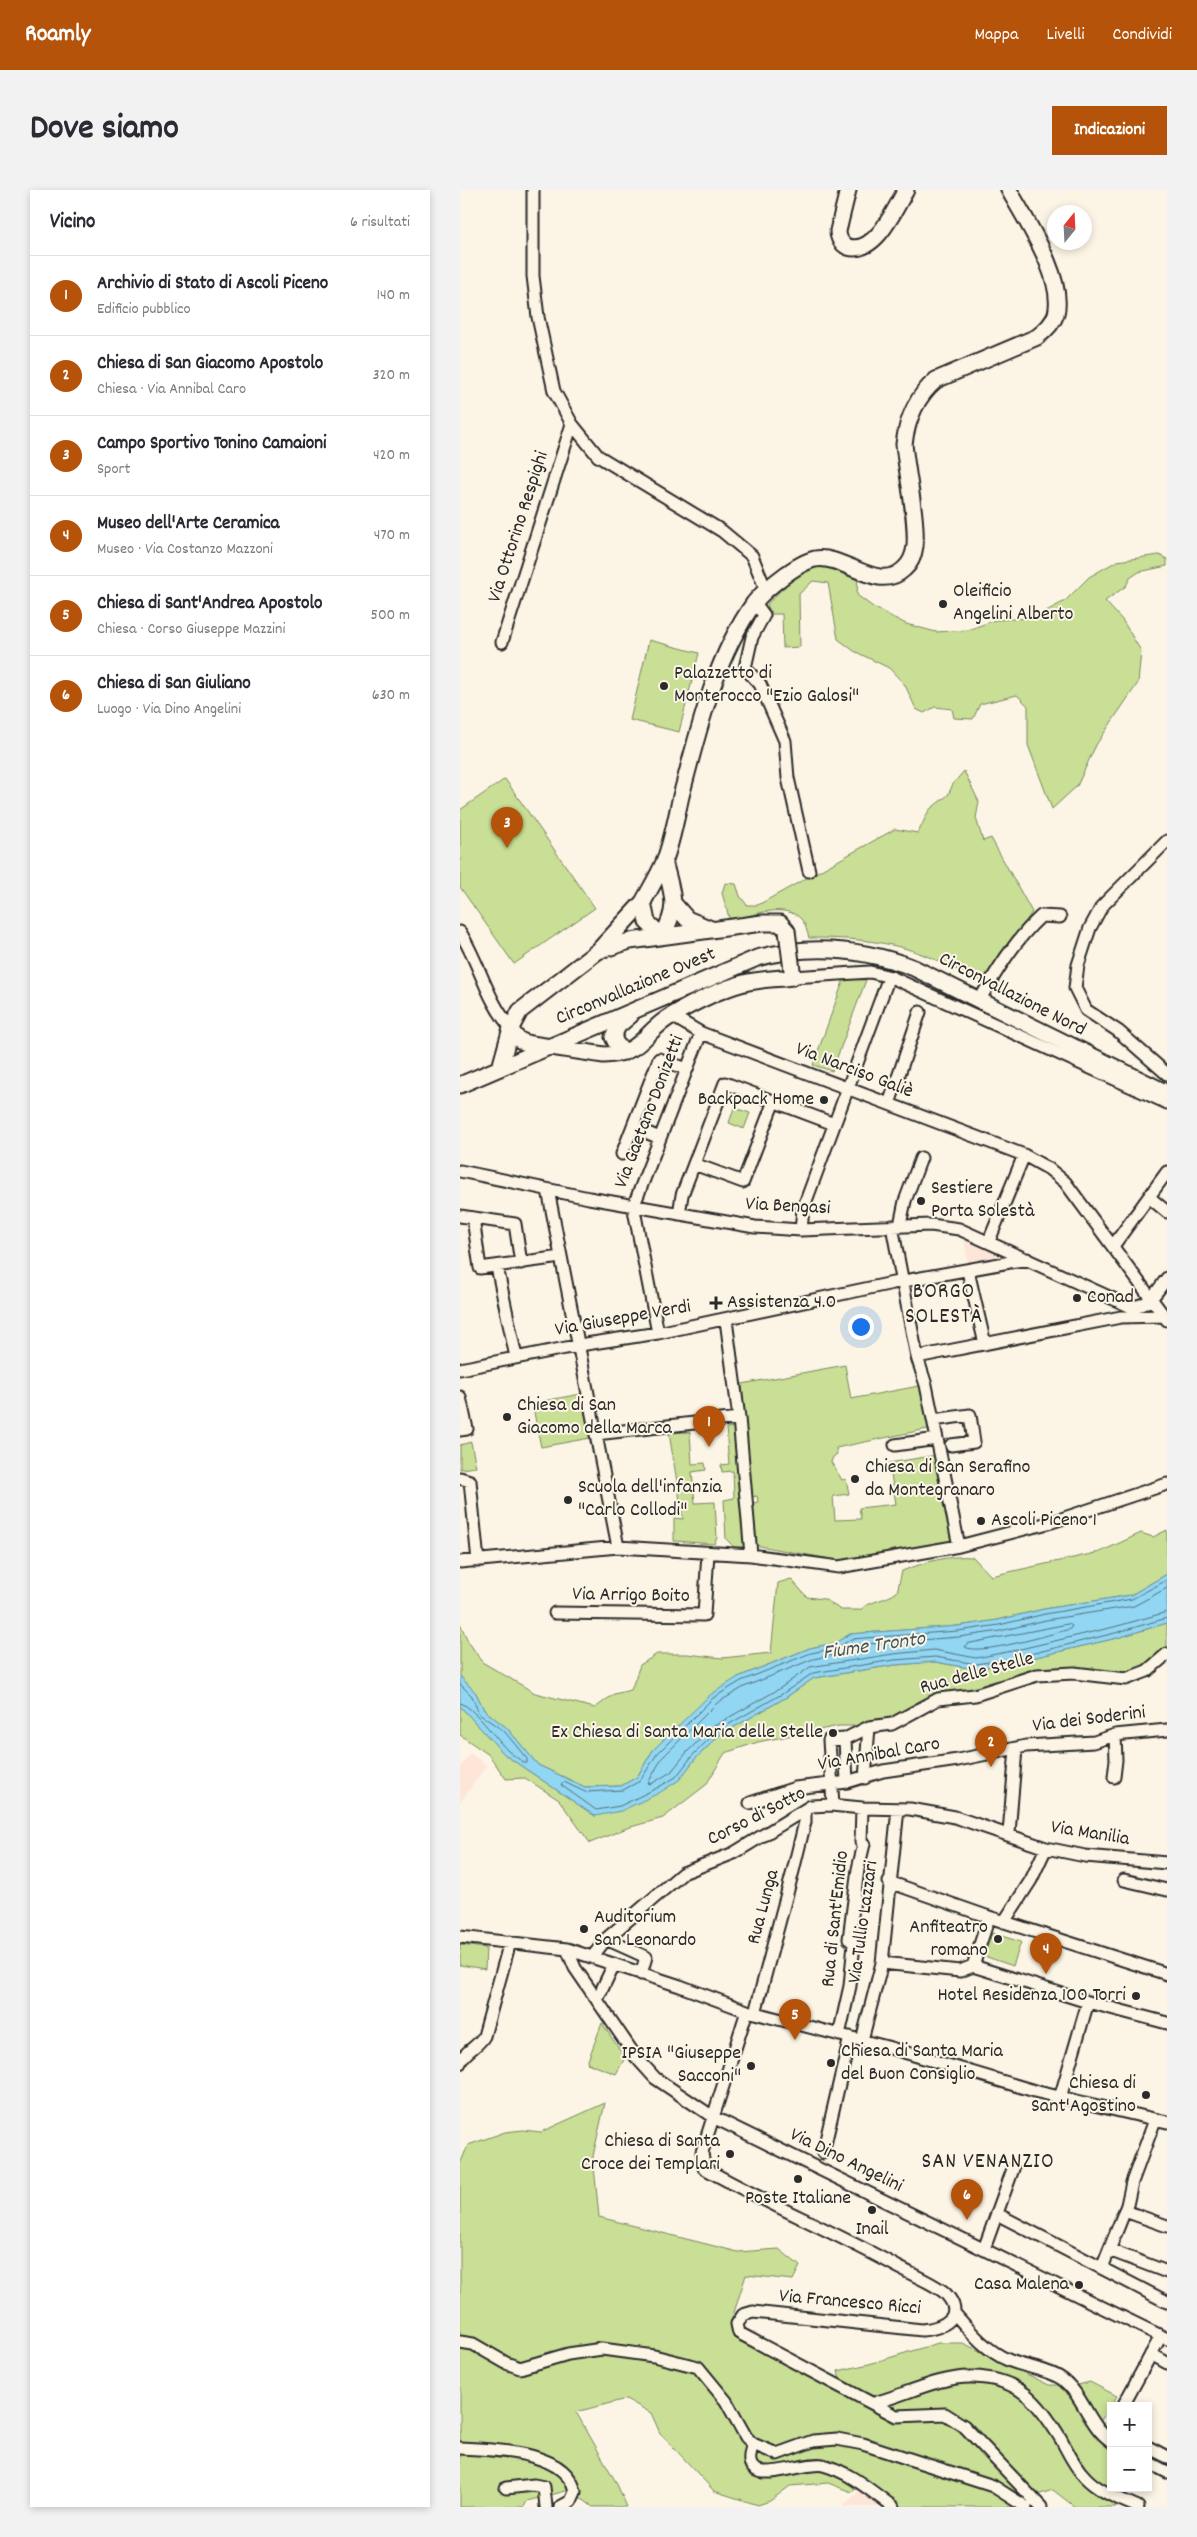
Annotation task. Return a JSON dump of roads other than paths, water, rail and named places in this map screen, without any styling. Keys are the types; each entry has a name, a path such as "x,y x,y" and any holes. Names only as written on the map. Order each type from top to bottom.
{"main road":[{"path":"848,190 838,226 838,236 845,245 856,247 867,244 880,234 906,190"},
{"path":"500,1068 511,1028 520,1011 598,951 643,902 664,862 693,752 720,663 755,603 770,588 796,568 815,560 826,559 878,577 897,574 910,563 914,551 915,533 904,444 906,430 917,404 929,386 936,380 1037,338 1048,328 1056,316 1058,302 1051,271 1009,190"},
{"path":"662,936 671,920 674,904 664,862"},
{"path":"643,902 647,922 662,936"},
{"path":"674,904 687,919 712,930"},
{"path":"511,1028 514,1036 520,1042 604,1055 625,1052 636,1048 661,1022 722,990 745,983 793,974 787,930 785,926 776,922 630,941 598,951"},
{"name":"Circonvallazione Nord","path":"834,949 860,952 902,964 1167,1093"},
{"name":"Circonvallazione Ovest","path":"460,1085 757,958 782,952 834,949"},
{"path":"625,1052 617,1045 614,1037 618,1026 640,1008"}],"street":[{"path":"533,190 533,276 538,317 554,391 572,424 598,456 722,531 752,556 770,588"},
{"name":"Via Ottorino Respighi","path":"502,642 572,424"},
{"path":"755,603 764,615 752,637 745,668 760,684 784,741 788,778 809,871"},
{"path":"1167,841 1102,906 1090,928 1078,965 1075,988 1086,1010 1118,1031 1167,1074"},
{"path":"979,1001 1002,961 1028,928 1042,916 1060,917"},
{"path":"460,932 480,969 496,1011 511,1028"},
{"path":"793,974 870,972 891,977 1167,1103"},
{"path":"801,1230 803,1209 886,985"},
{"path":"889,1104 920,1012"},
{"name":"Via Narciso Galiè","path":"672,1016 701,1033 1024,1155 1049,1169 1065,1182 1165,1318"},
{"name":"Via Gaetano Donizetti","path":"634,1205 701,1033"},
{"path":"622,1154 659,1059 687,1069"},
{"path":"680,1214 680,1200 725,1083 834,1124"},
{"path":"694,1164 743,1182 774,1101"},
{"path":"633,1127 660,1138"},
{"path":"989,1241 1024,1155"},
{"path":"920,1158 896,1226 902,1281 916,1358 926,1385 959,1546"},
{"name":"Via Bengasi","path":"460,1171 548,1190 755,1227 801,1230 932,1225 959,1229 989,1241 1104,1296 1137,1307 1150,1299"},
{"path":"1113,1246 1167,1172"},
{"path":"548,1190 618,1547"},
{"path":"1148,1198 1167,1212"},
{"path":"634,1205 658,1334"},
{"path":"460,1216 515,1224 521,1263"},
{"path":"474,1218 480,1268 561,1257"},
{"name":"Via Giuseppe Verdi","path":"460,1369 578,1346 658,1334 902,1281 968,1271 1027,1259"},
{"path":"497,1267 516,1357"},
{"path":"968,1271 985,1344"},
{"path":"1150,1299 1167,1278"},
{"name":"Via Bengasi","path":"1104,1296 1112,1310 1121,1317"},
{"path":"916,1358 1121,1317 1165,1318"},
{"path":"726,1320 739,1418 751,1555"},
{"path":"460,1397 467,1429 460,1430"},
{"path":"933,1420 970,1415 974,1442 952,1445"},
{"path":"596,1434 739,1418"},
{"path":"895,1446 938,1443"},
{"path":"465,1480 478,1561"},
{"path":"460,1562 618,1547 751,1555 839,1567 959,1546 1052,1522 1167,1484"},
{"name":"Via Arrigo Boito","path":"555,1613 704,1615 708,1553"},
{"name":"Rua delle Stelle","path":"833,1805 829,1740 845,1739 869,1727 892,1724 938,1699 975,1695 1037,1676 1074,1674 1126,1679 1147,1671 1167,1654"},
{"path":"865,1778 869,1727"},
{"name":"Via dei Soderini","path":"1016,1749 1026,1746 1094,1742 1116,1735 1167,1730"},
{"path":"1114,1777 1116,1735"},
{"path":"845,1739 847,1782"},
{"path":"1008,1833 1016,1749"},
{"name":"Via Annibal Caro","path":"750,1803 795,1788 847,1782 883,1771 1016,1749"},
{"name":"Corso di Sotto","path":"594,1956 606,1939 683,1872 734,1853 812,1806 898,1808 955,1817 1008,1833"},
{"name":"Rua di Sant'Emidio","path":"839,2034 850,1986 854,1943 849,1940 858,1869 864,1844 861,1842 862,1808"},
{"name":"Via Tullio Lazzari","path":"862,2040 882,1963 898,1808"},
{"name":"Rua Lunga","path":"713,2118 751,2012 793,1871 805,1822 805,1810"},
{"name":"Via Manilia","path":"1008,1833 1046,1848 1082,1855 1167,1863"},
{"path":"1004,1922 1031,1880 1046,1848"},
{"path":"1124,1880 1167,1890"},
{"path":"889,1882 1004,1922 1044,1933 1167,1974"},
{"path":"974,1966 989,1917"},
{"path":"460,1937 567,1949 594,1956 751,2012 862,2040 1060,2098 1167,2122"},
{"path":"606,1939 646,1957 641,1974"},
{"path":"462,2057 476,2047 484,2036 500,1973 505,1941"},
{"name":"Via Dino Angelini","path":"567,1949 575,1968 624,2041 655,2078 713,2118 1165,2338"},
{"path":"882,1963 960,1971 974,1966 1088,2002 1167,2022"},
{"path":"597,2000 614,1964"},
{"path":"1060,2098 1088,2002"},
{"path":"823,2153 850,2037"},
{"name":"Via Francesco Ricci","path":"713,2118 702,2152 704,2168 878,2256 944,2293 953,2305 954,2312 948,2324 937,2329 922,2330 753,2312 743,2315 737,2324 739,2333 874,2404"},
{"path":"1102,2268 1125,2211 1132,2182 1155,2120"},
{"path":"984,2249 1013,2168"},
{"path":"1125,2211 1167,2226"},
{"path":"997,2214 1167,2302"},
{"path":"1109,2250 1167,2272"},
{"path":"954,2312 972,2334 991,2351 1008,2360 1060,2378 1074,2391 1097,2431 1107,2438"},
{"path":"1125,2402 1151,2354 1165,2338"},
{"path":"460,2342 473,2344 506,2363 520,2368 568,2354 602,2349 654,2356 698,2367 726,2401 746,2437 754,2444 777,2454 813,2441 837,2439 863,2444 993,2486 1026,2507"},
{"path":"1151,2354 1167,2363"},
{"path":"874,2404 942,2382 972,2377 996,2379 1019,2387 1038,2405 1085,2478 1102,2490 1138,2507"},
{"path":"874,2404 896,2416 946,2414 964,2426 1040,2506"},
{"path":"754,2444 749,2456 751,2465 760,2471 776,2473 800,2466 821,2464 847,2474 893,2507"},
{"path":"460,2448 512,2451 552,2464 568,2475 575,2492 572,2501 560,2507"},
{"path":"1152,2449 1167,2457"},
{"path":"1152,2464 1167,2472"},
{"path":"506,2488 534,2484 544,2487 546,2507"}],"water":[{"name":"Fiume Tronto","path":"1167,1574 1167,1623 1117,1638 1015,1662 975,1669 935,1662 895,1665 814,1678 785,1698 720,1735 695,1759 679,1780 659,1793 621,1811 595,1816 505,1755 460,1706 460,1676 476,1693 484,1710 507,1728 538,1765 585,1787 621,1786 637,1777 653,1750 710,1695 738,1677 810,1648 835,1643 850,1634 958,1626 998,1620 1044,1609 1131,1595"}],"place":[{"name":"Oleificio Angelini Alberto","path":"943,604"},
{"name":"Palazzetto di Monterocco \"Ezio Galosi\"","path":"664,686"},
{"name":"Campo Sportivo Tonino Camaioni","path":"507,848"},
{"name":"Backpack Home","path":"824,1100"},
{"name":"Sestiere Porta Solestà","path":"921,1201"},
{"name":"Conad","path":"1077,1298"},
{"name":"Assistenza 4.0","path":"716,1303"},
{"name":"Chiesa di San Giacomo della Marca","path":"507,1417"},
{"name":"Archivio di Stato di Ascoli Piceno","path":"709,1447"},
{"name":"Chiesa di San Serafino da Montegranaro","path":"855,1479"},
{"name":"Scuola dell'infanzia \"Carlo Collodi\"","path":"568,1500"},
{"name":"Ascoli Piceno 1","path":"981,1521"},
{"name":"Ex Chiesa di Santa Maria delle Stelle","path":"833,1733"},
{"name":"Chiesa di San Giacomo Apostolo","path":"991,1767"},
{"name":"Auditorium San Leonardo","path":"584,1929"},
{"name":"Anfiteatro romano","path":"998,1939"},
{"name":"Museo dell'Arte Ceramica","path":"1046,1974"},
{"name":"Hotel Residenza 100 Torri","path":"1136,1996"},
{"name":"Chiesa di Sant'Andrea Apostolo","path":"795,2040"},
{"name":"Chiesa di Santa Maria del Buon Consiglio","path":"831,2063"},
{"name":"IPSIA \"Giuseppe Sacconi\"","path":"751,2066"},
{"name":"Chiesa di Sant'Agostino","path":"1146,2095"},
{"name":"Chiesa di Santa Croce dei Templari","path":"730,2154"},
{"name":"Poste Italiane","path":"798,2179"},
{"name":"Inail","path":"872,2210"},
{"name":"Chiesa di San Giuliano","path":"967,2220"},
{"name":"Casa Malena","path":"1079,2285"}],"district":[{"name":"BORGO SOLESTÀ","path":"944,1304"},
{"name":"SAN VENANZIO","path":"988,2162"}]}
